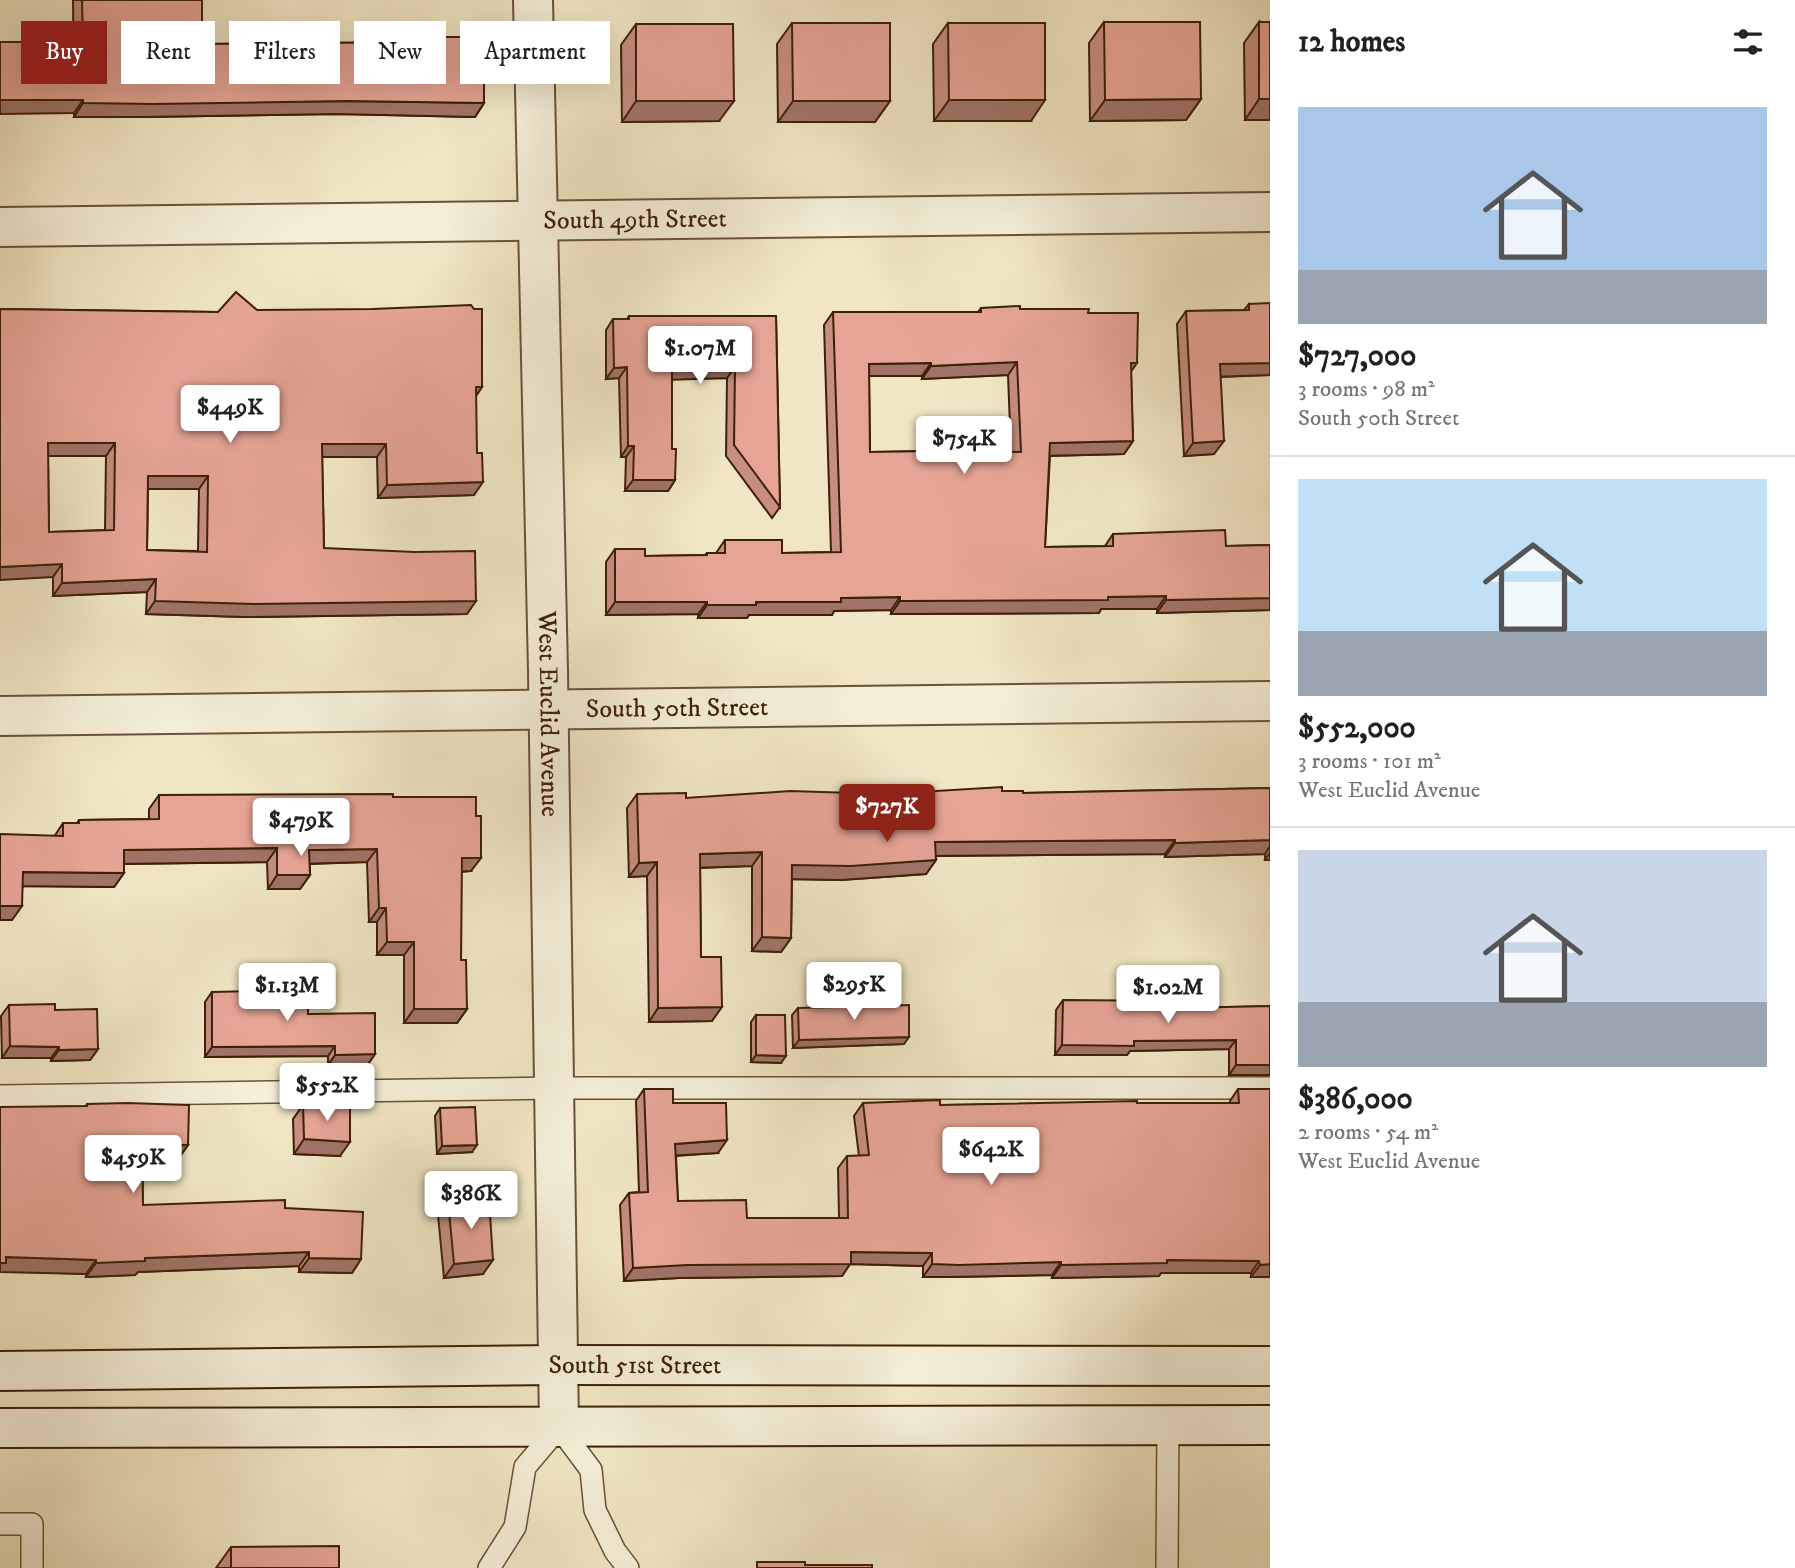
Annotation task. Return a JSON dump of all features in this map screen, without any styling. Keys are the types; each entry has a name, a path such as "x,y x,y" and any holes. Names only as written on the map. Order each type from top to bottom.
{"street":[{"name":"West Euclid Avenue","path":"533,0 559,1427"},
{"name":"South 49th Street","path":"0,227 1270,212"},
{"name":"South 50th Street","path":"0,716 1270,701"},
{"name":"South 51st Street","path":"0,1371 558,1364 1270,1366"},
{"path":"0,1428 1270,1425"}],"lane":[{"path":"0,1096 554,1088 1270,1088"},
{"path":"1167,1568 1168,1425"},
{"path":"489,1568 515,1527 525,1467 559,1427 591,1469 595,1510 615,1552 628,1568"},
{"path":"0,1524 32,1524 32,1568"}],"building":[{"path":"82,0 202,0 202,21 121,21 121,84 215,84 215,44 229,44 229,84 340,84 340,43 354,43 354,84 446,84 446,37 460,37 460,84 484,84 484,103 347,101 153,104 83,103 83,100 0,100 0,42 21,42 21,84 107,84 107,21 82,21"},
{"path":"1104,22 1200,22 1201,99 1105,100"},
{"path":"1259,22 1270,22 1270,99 1259,99"},
{"path":"792,23 890,23 890,101 793,101"},
{"path":"948,23 1045,23 1045,100 949,100"},
{"path":"636,24 733,24 734,101 636,101"},
{"path":"236,292 257,310 471,305 474,309 482,309 482,387 476,387 477,453 482,453 483,482 387,485 386,444 322,444 324,548 415,552 475,551 476,601 254,604 155,601 156,579 62,583 62,564 0,567 0,309 218,312","holes":["48,443 115,443 114,530 49,532","148,476 208,476 207,552 147,550"]},
{"path":"1270,303 1270,363 1220,364 1224,441 1193,443 1186,311 1249,310 1249,304"},
{"path":"1020,306 1020,309 1089,309 1088,313 1138,313 1137,363 1131,363 1133,441 1050,443 1045,547 1113,546 1113,534 1225,530 1226,546 1270,545 1270,598 1166,600 1166,596 1108,597 1108,600 900,601 900,597 841,598 841,602 756,602 756,605 615,602 615,549 645,549 645,556 707,555 725,553 725,540 782,540 782,553 841,552 833,312 981,312 981,308","holes":["1017,362 1021,452 932,449 870,452 869,364 931,363 931,366"]},
{"path":"629,316 776,316 780,507 734,445 735,367 672,369 672,449 676,449 675,480 633,480 634,446 628,446 627,367 614,368 613,319 629,319"},
{"path":"1002,787 1002,791 1023,793 1270,788 1270,840 1175,843 1175,840 935,842 936,860 851,866 792,865 791,938 762,937 762,852 700,854 701,957 721,957 722,1007 658,1008 657,862 639,863 637,794 686,793 686,798 790,791 853,793 853,796"},
{"path":"393,794 393,797 476,797 476,816 481,816 481,858 462,858 461,960 466,960 467,1009 414,1009 414,942 387,942 386,908 379,908 377,849 309,850 310,875 277,875 277,848 124,850 124,873 23,872 22,906 0,906 0,834 63,836 63,823 79,823 79,820 159,819 159,795"},
{"path":"308,990 308,1014 375,1013 375,1054 335,1055 335,1046 212,1047 212,992"},
{"path":"1063,1000 1185,1001 1185,1008 1270,1006 1270,1065 1236,1065 1236,1040 1134,1041 1134,1046 1062,1045"},
{"path":"55,1004 55,1010 97,1009 98,1049 59,1050 59,1047 10,1046 9,1005"},
{"path":"909,1005 909,1037 799,1040 798,1008"},
{"path":"756,1015 785,1015 786,1056 756,1055"},
{"path":"644,1089 673,1089 673,1103 726,1103 727,1140 675,1144 678,1201 746,1200 747,1218 848,1218 847,1156 869,1155 863,1103 940,1100 940,1105 1137,1101 1239,1103 1238,1089 1270,1089 1270,1264 1260,1265 1259,1261 1167,1260 1167,1263 959,1265 932,1264 932,1253 851,1252 851,1264 633,1268 629,1193 648,1192"},
{"path":"127,1103 189,1105 188,1145 142,1145 143,1205 285,1200 285,1208 363,1212 361,1259 309,1258 309,1252 145,1258 145,1261 96,1263 96,1260 6,1257 6,1263 0,1263 0,1107"},
{"path":"303,1105 350,1105 350,1142 304,1139"},
{"path":"475,1107 477,1145 442,1146 440,1108"},
{"path":"483,1198 483,1201 489,1200 493,1260 454,1264 448,1201"},
{"path":"339,1546 339,1568 231,1568 231,1547"},
{"path":"757,1562 872,1565 872,1568 757,1568"}]}
